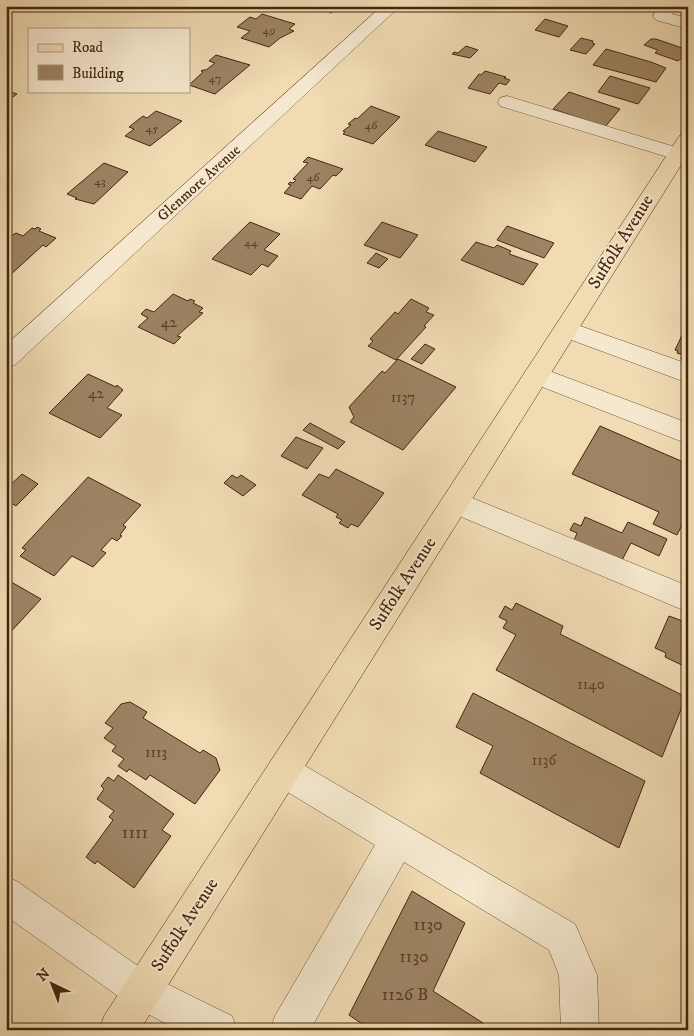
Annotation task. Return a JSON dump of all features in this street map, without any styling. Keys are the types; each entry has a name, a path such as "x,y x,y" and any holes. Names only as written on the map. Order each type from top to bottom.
{"main road":[{"name":"Suffolk Avenue","path":"118,1030 683,146"}],"street":[{"name":"Glenmore Avenue","path":"6,359 392,6"},
{"path":"668,6 662,16 688,24"},
{"path":"508,102 683,146"},
{"path":"566,329 688,374"},
{"path":"536,375 688,434"},
{"path":"455,502 688,599"},
{"path":"283,772 562,937 578,975 580,1030"},
{"path":"289,1030 397,840"},
{"path":"6,894 142,991 218,1030"}],"building":[{"path":"320,6 338,8 331,13 319,8"},
{"path":"262,14 295,24 289,29 294,31 280,38 269,47 241,38 250,31 237,27 250,17 256,19"},
{"path":"545,19 568,26 559,37 535,30"},
{"path":"581,38 593,41 592,43 595,44 586,54 570,50"},
{"path":"651,39 688,50 688,53 678,61 655,53 658,50 644,45"},
{"path":"466,46 478,50 470,58 452,54 454,52 458,53"},
{"path":"606,49 666,68 656,82 593,65"},
{"path":"216,55 250,65 215,94 190,85 203,72 201,71 206,70 215,63 209,61"},
{"path":"485,71 510,80 506,85 499,83 490,94 468,88 479,74 481,75"},
{"path":"610,76 650,88 638,104 598,92"},
{"path":"6,90 17,94 6,102"},
{"path":"569,92 620,109 605,127 553,109"},
{"path":"371,106 400,117 373,144 343,134 345,132 343,131 351,125 348,124 355,118 357,119"},
{"path":"156,111 182,121 150,146 125,136 134,129 129,127 143,116 147,118"},
{"path":"438,131 487,147 475,162 425,145"},
{"path":"308,157 343,169 336,176 333,175 320,189 312,186 301,199 284,193 291,185 288,184 296,180 293,179 308,163 303,162"},
{"path":"104,163 128,172 94,204 75,199 77,198 67,194"},
{"path":"250,222 280,234 264,250 278,256 268,267 262,264 251,275 212,259"},
{"path":"382,222 418,235 400,258 364,245"},
{"path":"507,226 554,243 544,258 497,240"},
{"path":"37,227 41,229 39,231 56,238 46,247 43,245 8,277 6,276 6,239 16,233 23,236 32,228 35,229"},
{"path":"476,242 494,248 497,245 511,251 509,254 538,264 523,285 461,260"},
{"path":"376,253 388,259 379,268 367,263"},
{"path":"173,294 188,301 190,299 195,301 193,303 203,308 199,312 203,313 177,336 181,337 174,344 138,327 148,318 141,314 146,309 154,312"},
{"path":"411,299 429,308 426,312 434,315 424,326 426,327 396,360 368,346 373,341 370,339 395,312 398,314"},
{"path":"684,331 688,332 688,361 681,359 683,355 675,350"},
{"path":"425,344 435,349 422,364 411,359"},
{"path":"398,359 456,387 403,450 350,422 354,417 349,407 382,371 385,373"},
{"path":"88,374 116,387 117,385 123,390 107,408 122,415 100,438 49,413"},
{"path":"310,423 345,442 338,449 303,430"},
{"path":"600,426 688,464 688,525 683,523 677,535 653,524 659,512 572,474"},
{"path":"296,437 323,448 307,469 281,456"},
{"path":"336,469 384,493 358,527 351,524 348,528 339,523 342,520 336,517 338,514 302,495 319,474 329,478"},
{"path":"22,474 38,484 16,506 6,500 6,489"},
{"path":"232,475 237,478 241,475 256,485 243,496 224,483"},
{"path":"88,477 141,505 123,525 126,527 120,535 122,536 117,541 112,538 101,550 106,553 93,567 72,556 54,576 20,556 26,550 22,548"},
{"path":"585,517 622,533 628,522 667,539 659,556 631,543 620,564 573,543 577,533 570,530 574,523 581,526"},
{"path":"6,579 41,599 6,637"},
{"path":"516,603 563,626 560,634 686,697 662,757 496,670 516,635 503,628 507,621 499,617 505,606 512,610"},
{"path":"669,616 688,623 688,668 665,657 666,653 655,648"},
{"path":"473,693 645,781 619,848 480,773 493,746 456,727"},
{"path":"130,702 147,712 143,718 200,753 203,750 216,758 220,770 195,804 150,775 146,780 129,769 127,772 118,766 124,759 112,751 116,746 104,738 113,728 105,723 121,704"},
{"path":"118,775 174,814 162,830 171,836 134,888 97,861 95,864 86,857 113,820 109,817 114,811 97,799 104,789 101,786 108,777 114,781"},
{"path":"412,891 465,923 433,991 483,1023 480,1030 371,1030 349,1015"}]}
